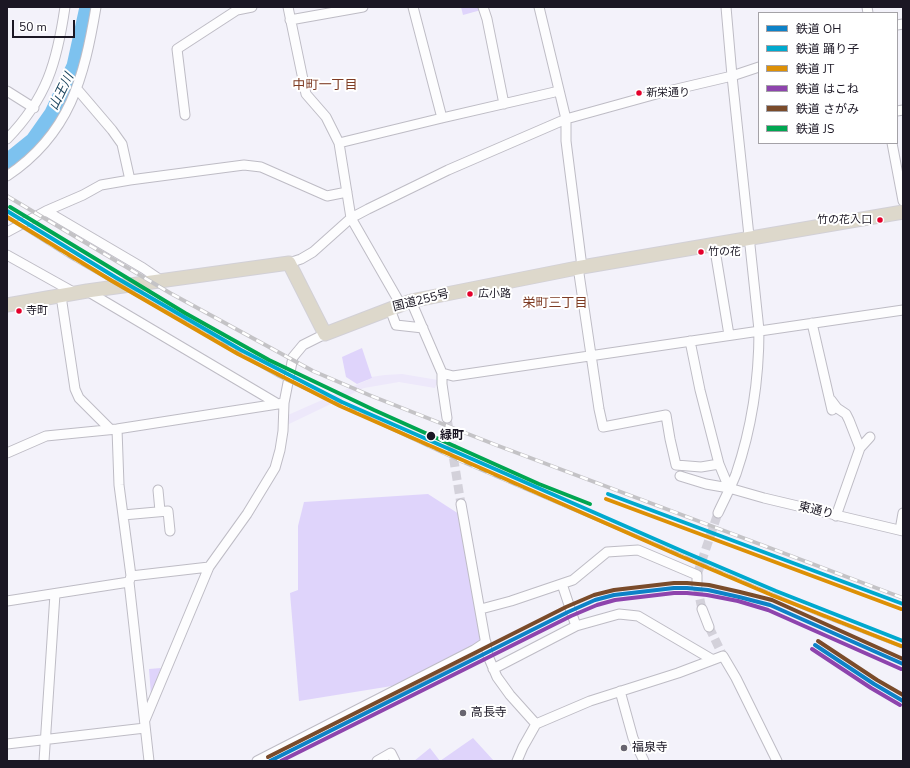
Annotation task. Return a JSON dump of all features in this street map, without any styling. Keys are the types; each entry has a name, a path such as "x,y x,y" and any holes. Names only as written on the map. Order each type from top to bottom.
{"highway":[{"name":"国道255号","path":"325,334 401,305 580,267 903,212"},
{"path":"7,305 81,292 289,263 325,334"}],"street":[{"path":"7,139 34,108 44,88 60,42 65,7"},
{"path":"7,176 18,169 53,134 72,101 90,45 96,7"},
{"path":"185,115 176,49 237,10 252,7"},
{"path":"288,7 306,94 326,117 339,143 352,218 401,305 423,328 442,373 442,384 447,418"},
{"path":"290,20 363,7"},
{"path":"413,7 442,118"},
{"path":"483,7 487,19 504,104"},
{"path":"539,7 566,119 566,141 591,356 599,409 604,426 666,415 676,466 702,467 719,464"},
{"path":"718,513 735,476 747,438 758,374 759,330 726,7"},
{"path":"289,263 301,259 313,252 352,218 391,197 448,170 566,119 660,93 732,76 758,67"},
{"path":"77,89 122,144 130,180"},
{"path":"7,91 34,108"},
{"path":"339,143 559,92"},
{"path":"892,144 903,201"},
{"path":"7,232 46,210 82,195 101,185 244,165 260,167 327,196 347,192"},
{"path":"46,210 162,281"},
{"path":"714,244 729,335"},
{"path":"7,255 81,292 281,404"},
{"path":"61,296 74,389 79,398 114,429 149,761"},
{"path":"401,305 396,325 423,328"},
{"path":"442,373 453,376 903,310"},
{"path":"812,323 832,410"},
{"path":"145,724 209,567 247,514 275,468 283,431 281,404 294,357 303,345 325,334"},
{"path":"690,341 700,390 719,464 729,488"},
{"path":"830,398 836,408 846,414 860,448"},
{"path":"7,453 46,436 114,429 281,404"},
{"path":"836,516 860,448 870,437"},
{"name":"東通り","path":"680,476 706,484 729,488 836,516 902,531"},
{"path":"158,490 160,511"},
{"path":"461,504 486,642 493,669 510,695 536,724"},
{"path":"123,515 168,511 170,531"},
{"path":"902,531 903,513"},
{"path":"481,609 511,601 573,580 607,552 638,550 697,575 697,586"},
{"path":"7,601 55,594 130,579 209,567"},
{"path":"562,584 576,626"},
{"path":"44,761 55,594"},
{"path":"702,610 710,627"},
{"path":"493,669 576,626 619,614 638,616 713,660"},
{"path":"257,761 474,650 486,642"},
{"path":"517,761 536,724 590,701 678,673 723,656 736,678 776,761"},
{"path":"620,691 633,738 644,761"},
{"path":"7,744 145,724"},
{"path":"377,761 391,753 395,761"}],"shaded area":[{"path":"461,7 480,7 481,10 463,15"},
{"path":"362,348 372,378 357,384 346,377 342,357"},
{"path":"402,374 438,380 435,388 399,382 364,388 287,425 288,415 372,378 371,377"},
{"path":"428,494 459,514 482,640 472,648 398,685 299,701 290,593 298,590 298,526 304,502"},
{"path":"161,668 151,695 149,669"},
{"path":"473,738 494,761 440,761"},
{"path":"430,748 440,761 414,761"}],"waterway":[{"name":"山王川","path":"7,161 33,140 52,113 74,66 87,7"}],"tunnel":[{"path":"447,418 461,504"},
{"path":"697,575 718,513"},
{"path":"697,586 702,609"},
{"path":"709,627 723,656"}],"railway":[{"path":"7,196 170,293 313,371 369,395 496,445 903,598"},
{"path":"7,217 72,258 279,376 461,461 818,614 903,647"}],"rail line":[{"name":"JS","path":"10,207 185,313 269,360 374,410 539,484 590,504"},
{"name":"踊り子","path":"7,211 115,277 241,350 342,402 682,551 776,591 903,641"},
{"name":"JT","path":"7,217 112,281 238,354 340,406 680,556 774,596 901,646"},
{"name":"踊り子","path":"608,494 903,604"},
{"name":"JT","path":"606,499 901,609"},
{"name":"さがみ","path":"268,757 566,607 594,595 614,590 674,583 687,583 709,585 740,592 772,600 903,659"},
{"name":"OH","path":"270,761 568,612 595,600 614,595 674,588 687,588 708,590 739,597 770,605 903,664"},
{"name":"はこね","path":"281,761 571,616 597,605 615,600 674,593 687,593 738,601 768,610 901,669"},
{"name":"さがみ","path":"818,641 877,680 903,695"},
{"name":"OH","path":"815,645 874,684 903,701"},
{"name":"はこね","path":"812,649 871,688 900,705"}],"place":[{"name":"新栄通り","path":"639,93"},
{"name":"竹の花入口","path":"880,220"},
{"name":"竹の花","path":"701,252"},
{"name":"広小路","path":"470,294"},
{"name":"寺町","path":"19,311"},
{"name":"緑町","path":"431,436"},
{"name":"高長寺","path":"463,713"},
{"name":"福泉寺","path":"624,748"}],"district":[{"name":"中町一丁目","path":"325,86"},
{"name":"栄町三丁目","path":"555,304"}]}
